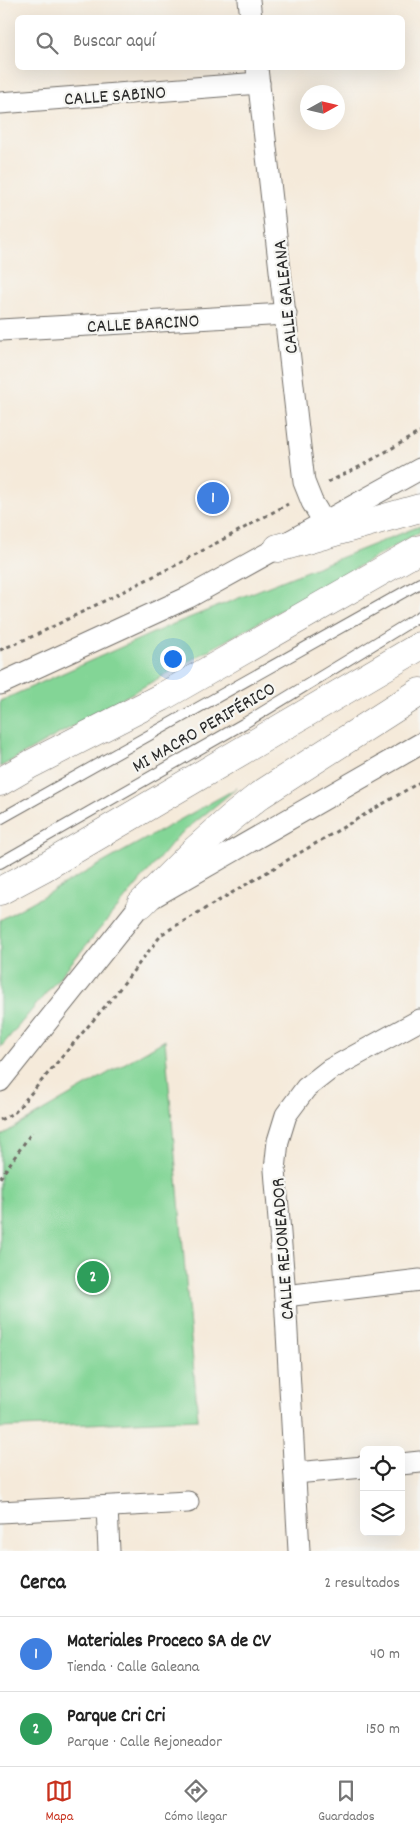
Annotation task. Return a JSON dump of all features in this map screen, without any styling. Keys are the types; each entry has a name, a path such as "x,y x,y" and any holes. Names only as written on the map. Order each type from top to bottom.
{"highway":[{"path":"278,548 420,508"},
{"path":"0,782 31,764 162,697 420,550"},
{"path":"0,891 43,868 420,646"},
{"path":"141,904 192,853 260,795 420,692"}],"street":[{"path":"249,0 251,15"},
{"name":"CALLE SABINO","path":"0,103 258,75"},
{"name":"CALLE GALEANA","path":"258,75 304,482 324,522"},
{"name":"CALLE BARCINO","path":"0,330 286,314"},
{"path":"0,684 189,597 420,469"},
{"path":"0,1081 141,904 420,744"},
{"name":"CALLE REJONEADOR","path":"299,1551 285,1296 275,1170 278,1141 286,1115 306,1088 329,1070 420,1020"},
{"path":"285,1296 420,1280"},
{"path":"405,1464 420,1462"},
{"path":"295,1473 360,1467"},
{"path":"0,1512 188,1502"},
{"path":"107,1507 109,1551"}],"lane":[{"name":"MI MACRO PERIFÉRICO","path":"0,819 420,583"},
{"name":"MI MACRO PERIFÉRICO","path":"0,863 243,724 420,616"}],"path":[{"path":"0,650 38,634 178,564 308,492 361,466 420,432"},
{"path":"0,1120 15,1112 113,997 162,934 420,782"},
{"path":"0,1178 32,1132"}],"green space":[{"path":"420,526 420,532 0,767 0,701 171,625"},
{"path":"237,788 177,837 0,1048 0,920"},
{"path":"165,1040 198,1419 0,1428 0,1136"}],"place":[{"name":"Materiales Proceco SA de CV","path":"213,498"},
{"name":"Parque Cri Cri","path":"93,1277"}]}
